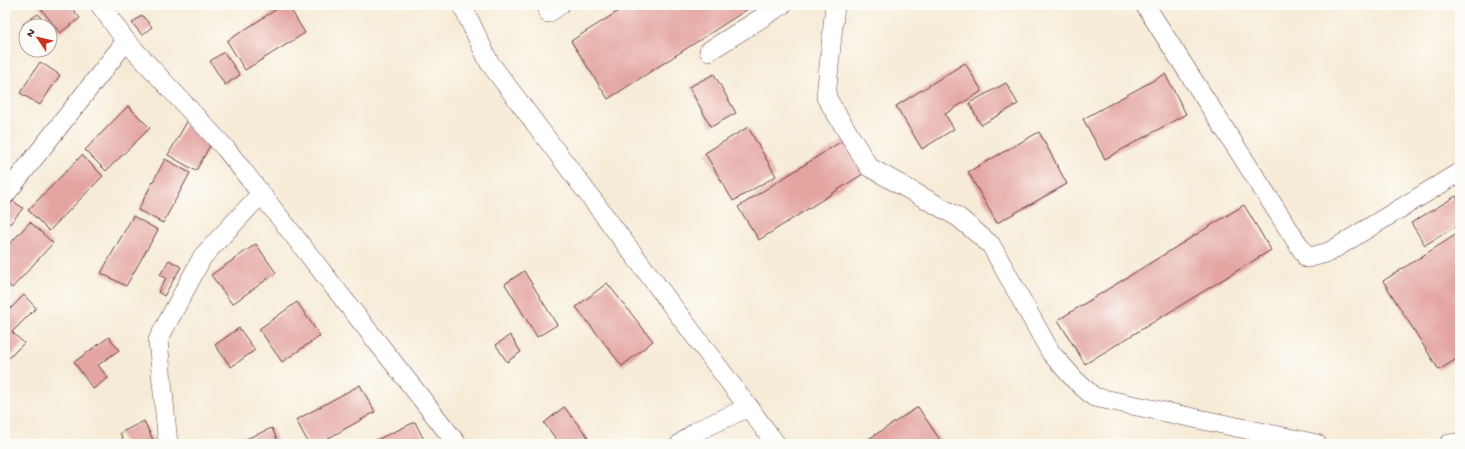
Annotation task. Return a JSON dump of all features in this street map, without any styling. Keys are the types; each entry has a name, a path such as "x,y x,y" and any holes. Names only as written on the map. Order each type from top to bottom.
{"street":[{"path":"100,5 126,41 226,149 457,444"},
{"path":"462,5 489,62 776,444"},
{"path":"709,51 782,5"},
{"path":"834,5 826,97 869,167 958,217 991,245 1051,353 1075,380 1094,397 1317,444"},
{"path":"1145,5 1307,258 1329,252 1460,172"},
{"path":"5,195 126,41"},
{"path":"168,444 158,340 203,256 261,194"},
{"path":"680,444 697,431 749,407"},
{"path":"1449,444 1460,443"}],"building":[{"path":"38,5 69,5 80,18 60,33 58,30 58,18 48,18"},
{"path":"283,5 288,5 305,33 245,70 227,41"},
{"path":"628,5 754,5 608,99 571,41"},
{"path":"38,14 41,18 32,18"},
{"path":"142,15 152,27 142,35 132,23"},
{"path":"224,52 240,75 225,85 210,61"},
{"path":"40,62 60,75 40,105 20,93"},
{"path":"965,63 982,91 945,114 954,129 922,149 896,106"},
{"path":"714,74 736,113 711,127 689,87"},
{"path":"1165,74 1186,114 1105,159 1083,119"},
{"path":"1006,83 1018,104 981,125 969,103"},
{"path":"128,106 150,128 106,171 85,150"},
{"path":"188,120 212,142 196,171 168,155"},
{"path":"748,127 776,176 733,201 705,153"},
{"path":"1039,132 1067,184 997,223 968,172"},
{"path":"845,139 866,172 759,240 738,207"},
{"path":"82,155 103,176 49,231 28,210"},
{"path":"165,159 190,173 163,223 138,210"},
{"path":"1456,196 1460,203 1460,224 1425,245 1411,223"},
{"path":"13,201 23,208 10,224 5,220 5,211"},
{"path":"1244,205 1271,250 1085,364 1058,320"},
{"path":"133,216 158,230 126,286 101,273"},
{"path":"30,222 53,243 12,288 5,282 5,249"},
{"path":"1460,232 1460,357 1439,370 1383,281"},
{"path":"256,244 276,273 232,304 211,275"},
{"path":"169,260 181,267 164,296 158,292 166,278 160,275"},
{"path":"524,271 557,325 537,337 505,284"},
{"path":"607,283 653,341 622,366 576,307"},
{"path":"24,295 36,308 12,332 24,343 5,362 5,314"},
{"path":"297,302 320,336 282,362 259,329"},
{"path":"239,328 255,350 231,367 215,345"},
{"path":"510,335 521,352 507,362 496,345"},
{"path":"109,337 119,350 98,365 108,378 93,389 74,362"},
{"path":"360,385 375,412 318,444 309,444 296,420"},
{"path":"564,407 588,437 580,444 560,444 544,423"},
{"path":"918,407 942,443 861,444"},
{"path":"144,421 155,444 125,444 120,433"},
{"path":"415,422 426,444 373,444 372,442"},
{"path":"272,428 279,444 234,444"}]}
